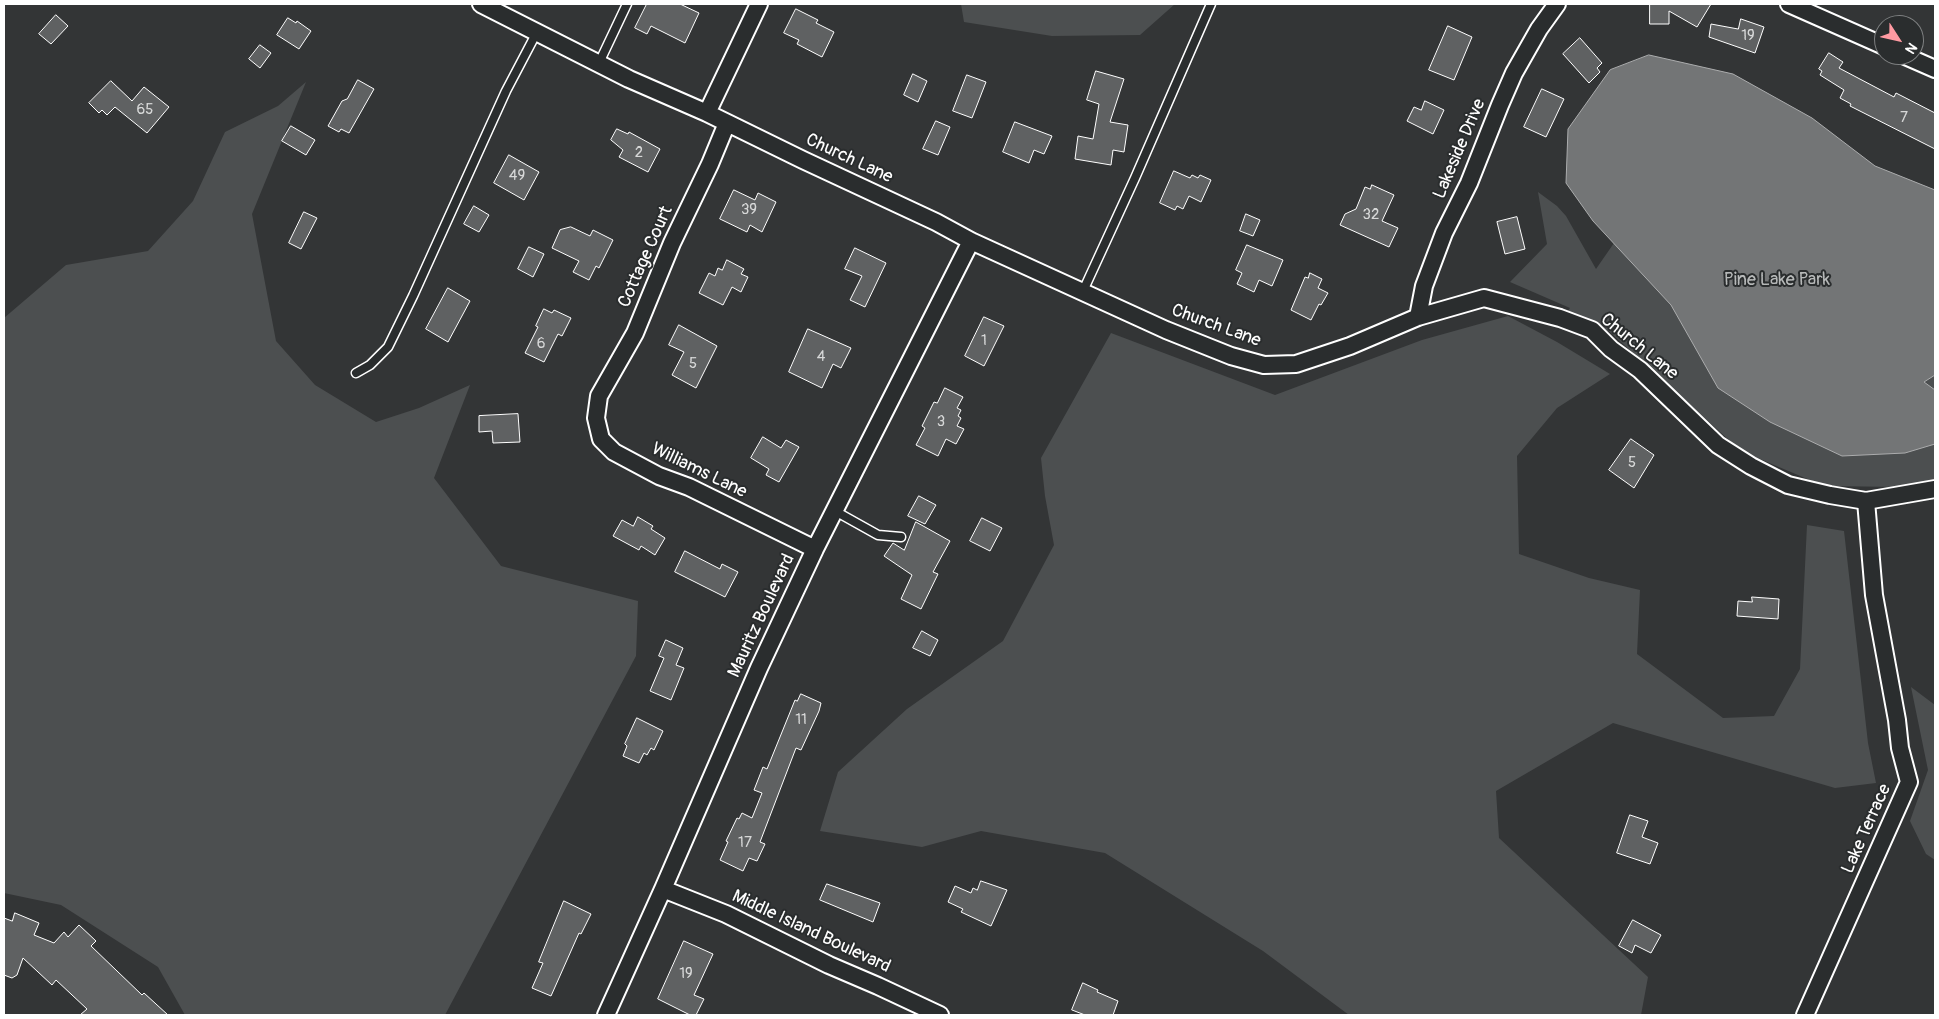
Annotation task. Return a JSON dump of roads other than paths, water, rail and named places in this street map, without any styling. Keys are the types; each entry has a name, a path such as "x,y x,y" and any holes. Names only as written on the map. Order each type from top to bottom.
{"street":[{"name":"Church Lane","path":"481,4 599,63 936,222 971,241 1175,334 1231,356 1264,365 1296,364 1350,346 1418,317 1484,298 1560,318 1592,330 1611,349 1640,370 1718,445 1751,466 1788,485 1866,501 1935,489"},
{"path":"707,113 759,4"},
{"name":"Lakeside Drive","path":"1418,317 1424,286 1444,233 1469,183 1514,73 1557,4"},
{"path":"1789,4 1874,42"},
{"name":"Cottage Court","path":"598,405 599,396 635,332 672,242 710,164 727,123"},
{"name":"Mauritz Boulevard","path":"606,1015 759,668 815,549 971,241"},
{"name":"Williams Lane","path":"598,405 596,418 601,439 614,452 659,476 689,487 815,549"},
{"name":"Lake Terrace","path":"1805,1015 1909,782 1900,748 1897,720 1874,595 1866,501"},
{"name":"Middle Island Boulevard","path":"663,889 726,914 829,965 940,1015"}],"lane":[{"path":"599,63 627,4"},
{"path":"1083,291 1211,4"},
{"path":"356,373 370,366 388,347 506,91 537,32"},
{"path":"834,511 878,535 901,537"}],"park label":[{"name":"Pine Lake Park","path":"1777,280"}]}
